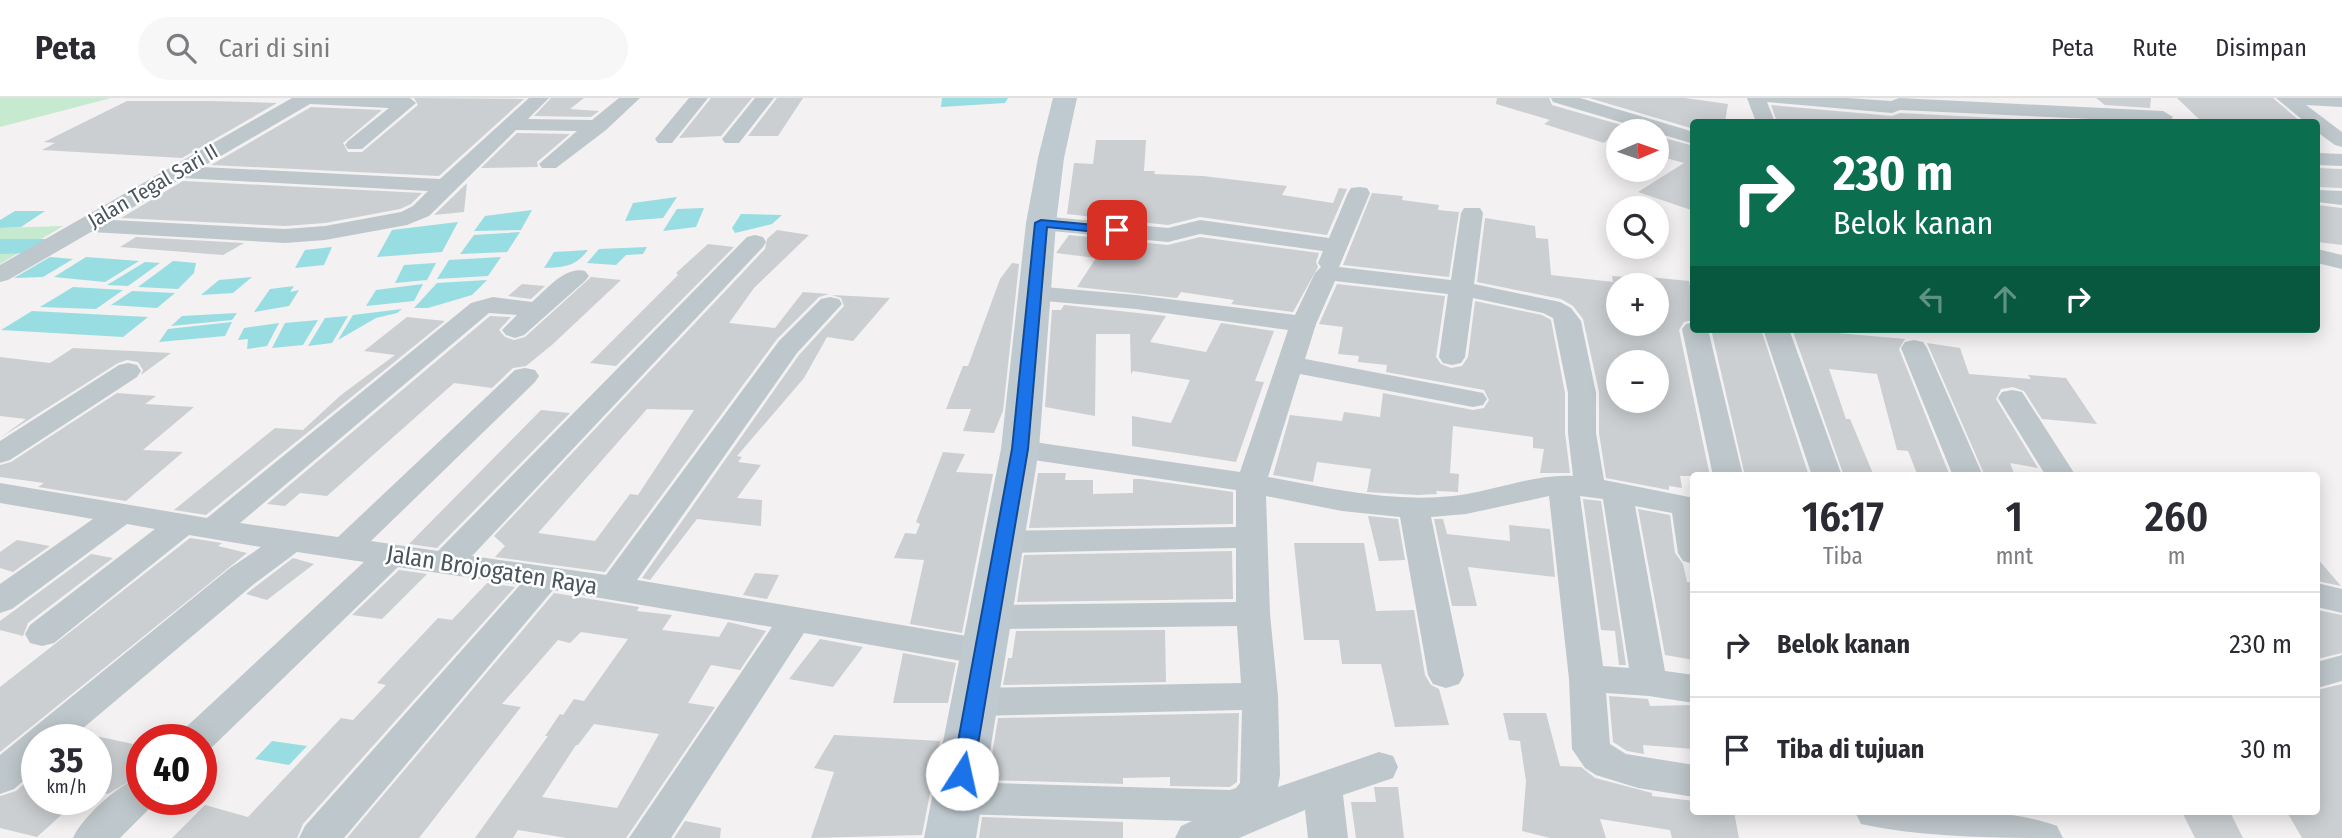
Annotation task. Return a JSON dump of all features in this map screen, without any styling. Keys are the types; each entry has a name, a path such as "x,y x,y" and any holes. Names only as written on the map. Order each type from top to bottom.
{"street":[{"path":"306,98 407,103 355,145"},
{"name":"Jalan Tegal Sari II","path":"0,275 306,98"},
{"path":"86,225 199,233 308,236 407,218 421,211 540,98"},
{"path":"549,164 631,98"},
{"path":"665,139 699,98"},
{"path":"732,139 765,98"},
{"path":"1065,98 1041,223 1020,449 954,818 1065,799 1213,806 1249,801 1258,788 1261,775 1260,696 1253,614 1251,482 1303,324 1359,193"},
{"path":"1756,98 1764,119"},
{"path":"1773,98 1896,108 1975,108 2149,119"},
{"path":"2146,98 2164,119"},
{"path":"2285,98 2342,101"},
{"path":"2285,98 2313,119"},
{"path":"1568,99 1690,137"},
{"path":"1975,108 1987,119"},
{"path":"512,124 599,126"},
{"path":"2320,124 2342,141"},
{"path":"2320,159 2342,160"},
{"path":"178,172 445,186"},
{"path":"2320,196 2342,198"},
{"path":"1452,358 1472,213"},
{"path":"1041,223 1168,236 1178,234 1186,228 1200,227 1335,246"},
{"path":"446,564 755,242"},
{"path":"2320,257 2342,262"},
{"path":"1327,273 1460,288 1551,307 1562,313 1568,321 1582,393 1582,433 1590,489 1649,682"},
{"path":"515,330 577,276"},
{"path":"1033,293 1136,302 1303,324"},
{"path":"42,634 199,526 480,308 493,304 536,310"},
{"path":"614,588 788,347 830,304"},
{"path":"1696,333 1727,472"},
{"path":"1777,333 1826,472"},
{"path":"1914,348 1966,472"},
{"path":"1289,364 1473,399"},
{"path":"0,454 128,371"},
{"path":"345,548 525,376"},
{"path":"2012,398 2058,472"},
{"path":"1020,449 1251,482 1320,498 1414,508 1466,504 1528,489 1590,489 1690,508"},
{"path":"1590,489 1587,680 1591,749 1596,757 1611,766 1690,779"},
{"name":"Jalan Brojogaten Raya","path":"2,495 614,588 794,620 988,634 1253,614"},
{"path":"1414,508 1446,675"},
{"path":"0,601 123,512"},
{"path":"1004,542 1252,537"},
{"path":"62,724 242,576 292,540"},
{"path":"213,724 391,555"},
{"path":"319,838 545,578"},
{"path":"2320,596 2342,601"},
{"path":"649,838 794,620"},
{"path":"2320,674 2342,668"},
{"path":"1587,680 1649,682 1690,688"},
{"path":"976,702 1260,696"},
{"path":"0,778 21,760"},
{"path":"1195,838 1322,786 1379,767"},
{"path":"1322,786 1328,838"},
{"path":"93,838 126,807"},
{"path":"1894,815 2043,838"}],"green space":[{"path":"0,98 111,98 0,127"},
{"path":"63,226 0,264 0,228"}],"water":[{"path":"942,98 1008,98 1005,103 941,107"},
{"path":"677,197 663,218 625,221 633,203"},
{"path":"704,208 696,227 663,231 677,209"},
{"path":"532,210 521,230 474,231 485,216"},
{"path":"15,211 45,211 21,227 0,228 0,220"},
{"path":"741,214 782,215 772,224 735,233 732,228"},
{"path":"458,222 442,252 377,257 392,230"},
{"path":"520,232 507,252 460,254 474,235"},
{"path":"0,239 59,239 32,253 0,254"},
{"path":"332,247 324,265 295,268 305,250"},
{"path":"647,247 643,254 626,255 616,265 587,263 599,249"},
{"path":"588,250 579,260 569,265 544,268 554,252"},
{"path":"50,257 73,259 43,277 14,278"},
{"path":"86,257 139,261 105,282 54,277"},
{"path":"501,257 488,276 437,279 449,260"},
{"path":"173,261 196,263 194,273 178,289 138,287"},
{"path":"145,262 160,263 128,286 107,285"},
{"path":"436,263 427,280 395,283 404,265"},
{"path":"252,277 233,293 201,295 219,280"},
{"path":"487,280 472,295 428,308 414,308 437,283"},
{"path":"423,284 414,301 366,306 376,290"},
{"path":"294,286 290,292 299,290 289,306 254,312 270,289"},
{"path":"73,287 123,290 96,309 40,307"},
{"path":"132,291 175,293 157,308 111,305"},
{"path":"402,309 397,313 376,318 338,340 353,315"},
{"path":"32,311 148,317 123,337 1,330"},
{"path":"237,313 232,320 171,326 182,316"},
{"path":"348,316 332,343 308,346 325,318"},
{"path":"318,320 303,345 272,348 285,323"},
{"path":"232,322 225,336 159,342 168,329"},
{"path":"279,323 267,346 247,349 248,339 238,340 244,328"},
{"path":"272,741 307,746 289,765 255,759"}],"building":[{"path":"414,98 524,99 439,176 211,165 311,107 382,110 343,143 348,152 362,152 418,105"},
{"path":"551,98 584,98 570,109 599,111 591,117 534,116"},
{"path":"711,98 752,98 721,136 679,138"},
{"path":"777,98 803,98 778,136 748,136"},
{"path":"1497,98 1549,98 1552,105 1606,121 1606,141 1604,143 1544,124 1550,120 1496,104"},
{"path":"1589,98 1685,98 1728,104 1726,119 1690,119 1690,128 1670,122 1670,119 1660,119"},
{"path":"2096,98 2151,98 2150,108 2105,105"},
{"path":"2177,98 2273,98 2298,119 2199,119"},
{"path":"127,101 277,103 182,158 42,150 55,143 44,142"},
{"path":"1771,105 1892,116 1900,113 2013,119 1776,119"},
{"path":"517,133 570,134 537,162 538,167 481,168"},
{"path":"1096,140 1146,140 1144,171 1155,171 1154,174 1203,176 1287,186 1282,195 1333,203 1339,188 1347,189 1327,235 1200,217 1168,225 1067,214 1074,163 1093,164"},
{"path":"1670,140 1690,145 1690,210 1669,203 1669,196 1650,196 1638,192 1654,182 1670,182 1670,172 1684,163 1670,159"},
{"path":"2320,168 2342,169 2342,188 2320,187"},
{"path":"183,181 422,193 411,204 400,209 325,223 285,226 121,218"},
{"path":"467,183 464,212 434,215"},
{"path":"1372,193 1403,196 1402,200 1439,205 1438,210 1459,212 1449,277 1343,265"},
{"path":"2320,205 2342,208 2342,245 2320,242"},
{"path":"1485,218 1535,226 1536,238 1548,239 1551,275 1606,281 1606,336 1669,336 1669,279 1689,281 1690,321 1684,322 1679,330 1709,472 1690,472 1690,476 1680,476 1682,488 1669,486 1669,490 1606,478 1599,433 1599,392 1583,319 1573,306 1561,299 1477,282"},
{"path":"777,230 809,235 754,288 729,323 775,328 803,292 829,294 819,297 777,339 605,572 495,557 505,546 494,536 765,249 767,239","holes":["647,409 694,410 638,495 630,494 595,541 538,533"]},
{"path":"1069,235 1168,245 1200,237 1319,253 1316,262 1318,267 1293,312 1231,304 1234,300 1181,292 1177,298 1077,287 1096,258 1056,253"},
{"path":"136,237 244,243 223,255 120,247"},
{"path":"708,244 734,247 616,366 590,363 678,275 676,273"},
{"path":"1012,263 1019,264 1003,411 994,433 963,431 971,409 946,409 963,366 968,366 1000,279"},
{"path":"591,277 621,280 526,366 513,368 492,388 454,383 327,496 300,493 285,506 267,504 490,316 511,317 499,330 505,337 514,340 525,337"},
{"path":"522,284 545,286 531,299 508,296"},
{"path":"1337,284 1445,296 1436,357 1441,364 1451,368 1462,366 1468,357 1475,301 1542,315 1551,320 1565,393 1565,433 1570,473 1540,473 1544,449 1533,448 1533,437 1453,426 1450,473 1459,474 1458,492 1436,491 1437,494 1417,495 1367,492 1371,469 1317,462 1313,482 1273,475 1290,415 1342,421 1344,412 1380,417 1383,393 1473,410 1484,408 1489,400 1484,390 1386,372 1387,365 1358,362 1359,356 1338,354 1343,327 1319,324"},
{"path":"832,295 890,298 853,341 827,337 804,378 737,456 742,457 738,462 761,465 737,498 762,500 761,526 697,519 650,580 642,578 799,355 844,306 841,298"},
{"path":"1064,305 1166,316 1150,342 1206,352 1221,323 1274,331 1255,381 1264,382 1236,462 1132,446 1132,416 1171,423 1190,380 1133,371 1131,374 1130,334 1096,334 1095,416 1045,407 1052,310 1061,310"},
{"path":"407,317 445,321 206,515 174,510 275,428 303,430 341,395 395,355 364,351"},
{"path":"1712,333 1762,333 1808,472 1744,472"},
{"path":"1793,333 1837,333 1905,339 1899,349 1948,472 1916,472 1908,451 1897,450 1877,374 1829,369 1846,419 1850,419 1872,472 1843,472"},
{"path":"1927,343 1960,348 1969,374 2031,379 2028,375 2066,378 2097,424 2042,419 2024,391 2013,387 2001,389 1996,399 2038,468 2010,463 2013,472 1983,472"},
{"path":"73,348 171,353 141,375 143,370 138,362 127,360 118,363 0,438 26,419 0,416 0,357 50,363"},
{"path":"117,393 156,396 145,404 194,407 143,450 183,452 126,501 38,487 44,483 0,477 0,465 11,462"},
{"path":"541,410 570,413 437,548 409,544"},
{"path":"943,452 965,454 956,472 993,474 962,633 910,624 924,560 894,558 905,533 916,534 920,524 916,522"},
{"path":"1038,473 1066,473 1065,480 1093,480 1093,494 1133,493 1133,479 1233,492 1233,524 1029,528"},
{"path":"1583,499 1601,501 1626,665 1619,665 1615,631 1601,630"},
{"path":"1638,509 1670,515 1675,553 1683,564 1687,582 1690,582 1690,659 1665,655"},
{"path":"1368,516 1398,519 1405,560 1379,561"},
{"path":"1434,519 1443,519 1447,534 1510,541 1509,525 1550,529 1555,577 1468,567 1477,606 1452,606"},
{"path":"190,538 222,543 218,546 247,553 35,724 21,724 21,735 0,752 0,687"},
{"path":"17,540 50,546 13,572 0,568 0,552"},
{"path":"1294,543 1364,543 1376,611 1414,610 1425,675 1431,685 1439,689 1449,725 1395,727 1381,664 1342,664 1339,640 1304,640"},
{"path":"1232,551 1233,599 1017,602 1024,555"},
{"path":"91,554 113,558 28,623 23,636 0,630 0,621"},
{"path":"293,558 314,564 267,600 246,594"},
{"path":"2320,562 2341,586 2320,582"},
{"path":"399,570 427,574 382,619 352,615"},
{"path":"755,573 779,575 767,599 743,595"},
{"path":"487,583 515,587 303,824 297,838 172,838 195,815 217,815 217,808 248,817 341,718 353,720 386,685 377,683 438,618 452,620"},
{"path":"554,593 639,607 637,611 672,615 662,630 719,637 728,622 766,631 740,670 711,665 688,703 715,707 626,838 567,838 518,830 513,838 475,838 548,736 545,736 560,714 563,715 574,699 584,701 628,639 581,632 570,643 558,640 502,704 521,707 419,838 347,838","holes":["594,724 659,734 617,808 542,797 576,745"]},
{"path":"2320,611 2342,615 2342,653 2320,658"},
{"path":"1165,630 1166,682 1003,685 1008,658 1012,658 1016,631"},
{"path":"820,639 863,647 833,687 789,679"},
{"path":"903,653 956,663 948,703 893,703"},
{"path":"2342,684 2342,838 2302,838 2289,815 2320,815 2320,689"},
{"path":"1609,696 1648,699 1650,706 1690,705 1690,749 1643,745 1644,754 1627,751 1613,742"},
{"path":"1239,713 1237,782 1230,787 1170,786 1170,777 1123,778 1123,784 988,780 998,718"},
{"path":"1503,713 1546,713 1560,766 1581,767 1595,778 1652,793 1652,796 1690,801 1690,815 1735,815 1739,838 1672,838 1670,830 1600,819 1606,838 1550,838 1522,831 1526,781 1520,741 1509,740"},
{"path":"834,735 940,741 922,835 811,838 834,772 814,768"},
{"path":"112,739 126,743 126,783 112,792"},
{"path":"21,787 21,815 61,815 37,837 0,828 0,796"},
{"path":"1374,787 1398,787 1404,838 1356,838 1351,802 1376,802"},
{"path":"2184,815 2232,815 2243,838 2195,838"},
{"path":"982,817 1123,822 1123,838 979,838"},
{"path":"685,821 721,828 720,838 674,838"}],"route":[{"path":"962,774 1020,449 1031,307 1041,223 1117,230"}]}
